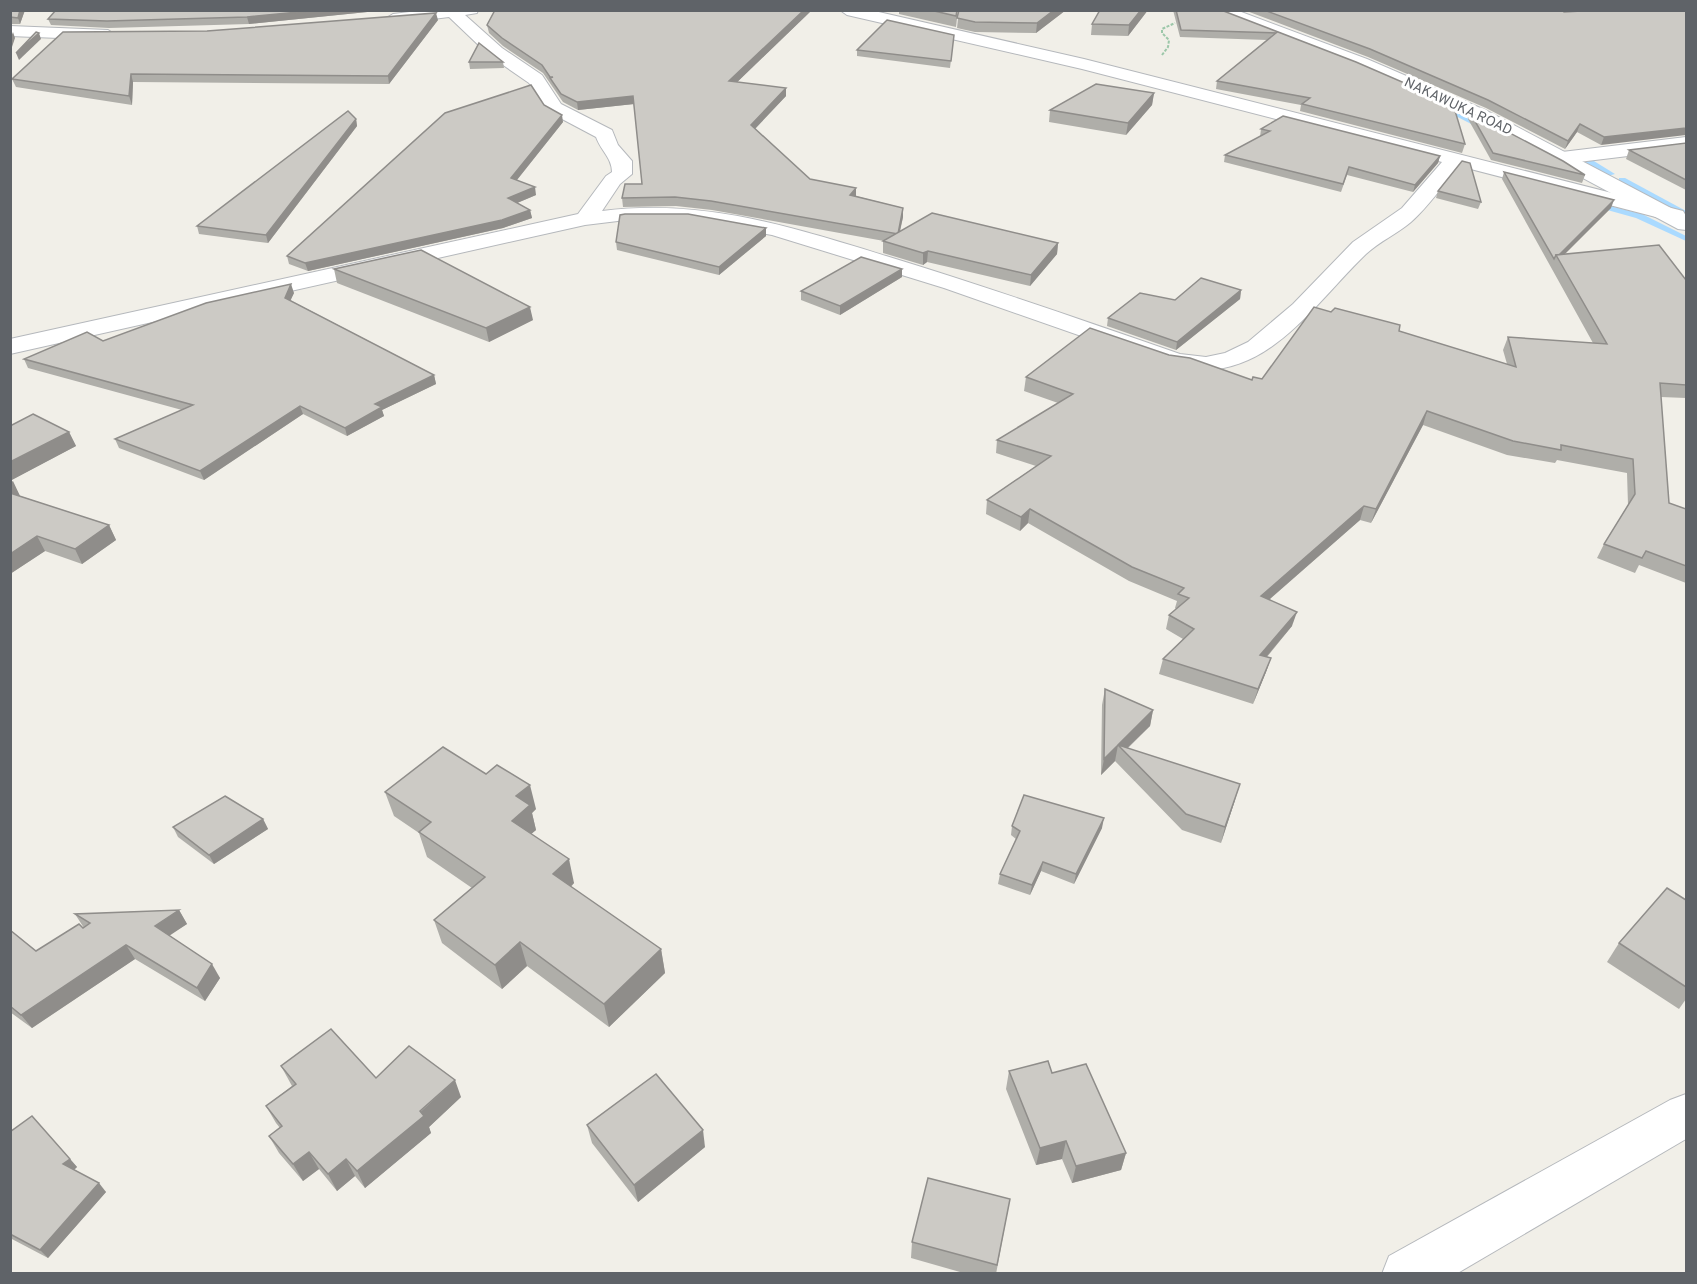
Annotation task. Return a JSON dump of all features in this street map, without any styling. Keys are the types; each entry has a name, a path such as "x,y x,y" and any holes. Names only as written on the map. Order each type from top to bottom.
{"street":[{"path":"847,10 1144,80 1681,220"},
{"name":"NAKAWUKA ROAD","path":"1220,10 1307,42 1478,114 1681,220"},
{"path":"382,20 462,12 498,53 526,69 545,87 553,106 605,134 609,146 622,161 622,174 613,180 585,219"},
{"path":"10,31 128,35"},
{"path":"48,46 61,33"},
{"path":"1562,158 1686,142"},
{"path":"10,347 585,219 626,214 689,214 775,229 952,283 1176,361 1212,365 1242,356 1261,345 1289,322 1361,247 1408,213 1454,160"},
{"path":"1407,1274 1686,1115"}],"path":[{"path":"1144,80 1168,47 1169,40 1162,30 1175,23"}],"building":[{"path":"10,10 20,10 18,18 10,17"},
{"path":"56,10 319,10 247,17 107,21 48,19"},
{"path":"495,10 804,10 729,81 786,88 751,125 810,179 856,188 850,195 903,208 898,234 711,201 675,197 622,198 625,184 642,184 633,96 577,102 561,94 550,78 553,77 550,77 542,65 487,25"},
{"path":"930,10 957,10 956,16"},
{"path":"959,10 1054,10 1037,23 975,22 957,18"},
{"path":"1100,10 1141,10 1129,25 1092,24"},
{"path":"1176,10 1221,10 1356,62 1453,104 1465,144 1302,104 1310,98 1217,81 1276,33 1181,30"},
{"path":"1264,10 1562,10 1564,12 1686,10 1686,128 1604,137 1580,124 1568,141 1488,100 1370,49"},
{"path":"436,13 388,76 131,74 129,96 12,79 63,32 207,31"},
{"path":"887,20 954,35 951,61 857,50"},
{"path":"36,32 39,33 16,53"},
{"path":"479,43 503,62 469,62"},
{"path":"1096,84 1154,93 1128,123 1050,110"},
{"path":"531,85 544,105 562,115 511,178 535,187 508,198 530,210 502,220 305,263 287,256 445,113"},
{"path":"348,111 356,119 266,235 197,226"},
{"path":"1470,112 1563,161 1585,175 1493,153"},
{"path":"1283,116 1440,156 1415,185 1349,167 1343,184 1225,155 1270,131 1261,129"},
{"path":"1686,143 1686,180 1629,150"},
{"path":"1462,161 1470,163 1481,202 1438,191"},
{"path":"1504,172 1614,200 1554,259"},
{"path":"932,213 1058,243 1031,275 928,251 923,253 883,241"},
{"path":"688,214 766,228 719,267 616,242 620,215"},
{"path":"1659,245 1686,280 1686,385 1660,383 1669,503 1686,509 1686,566 1646,551 1642,558 1604,544 1635,494 1633,459 1561,445 1561,450 1513,441 1427,411 1376,509 1364,506 1261,596 1297,612 1260,655 1271,658 1258,689 1163,659 1194,629 1169,615 1189,598 1178,594 1184,588 1132,567 1030,509 1021,517 987,500 1051,456 997,440 1073,394 1026,377 1090,328 1169,355 1190,358 1252,380 1253,377 1262,379 1314,307 1331,312 1335,308 1400,325 1399,331 1516,367 1508,337 1607,344 1556,255"},
{"path":"421,250 530,307 486,328 334,269"},
{"path":"861,257 902,269 840,306 801,291"},
{"path":"1201,278 1241,290 1177,342 1108,318 1140,293 1175,300"},
{"path":"291,284 285,298 434,375 375,404 382,407 345,428 300,406 200,471 115,439 193,405 24,359 87,332 103,341 206,303"},
{"path":"33,414 69,432 10,462 10,426"},
{"path":"10,493 109,525 75,549 37,536 10,554"},
{"path":"1105,689 1153,710 1104,759"},
{"path":"1118,745 1240,784 1225,827 1186,814"},
{"path":"443,747 486,774 497,765 530,785 516,796 530,805 512,821 569,859 553,874 661,949 604,1004 520,942 495,965 434,920 485,877 419,832 431,822 385,792"},
{"path":"1024,795 1104,818 1076,874 1043,862 1032,885 1000,874 1020,831 1012,826"},
{"path":"225,796 263,819 209,855 173,827"},
{"path":"1667,888 1686,900 1686,987 1619,943"},
{"path":"179,910 155,926 212,964 197,988 126,945 21,1015 10,1006 10,930 36,951 79,924 83,928 90,923 75,914"},
{"path":"331,1029 376,1078 409,1046 455,1080 420,1111 424,1116 357,1171 346,1159 328,1174 309,1152 293,1164 269,1136 282,1126 266,1106 296,1084 281,1066"},
{"path":"1048,1061 1052,1073 1086,1064 1126,1153 1076,1166 1066,1141 1040,1148 1009,1071"},
{"path":"656,1074 703,1130 634,1185 587,1125"},
{"path":"32,1116 70,1159 63,1164 99,1183 40,1250 10,1234 10,1132"},
{"path":"928,1178 1010,1199 997,1265 912,1242"}],"waterway":[{"path":"1442,107 1483,128"},
{"path":"1586,160 1611,174"},
{"path":"1622,180 1686,214"},
{"path":"1596,204 1639,216 1686,239"}]}
